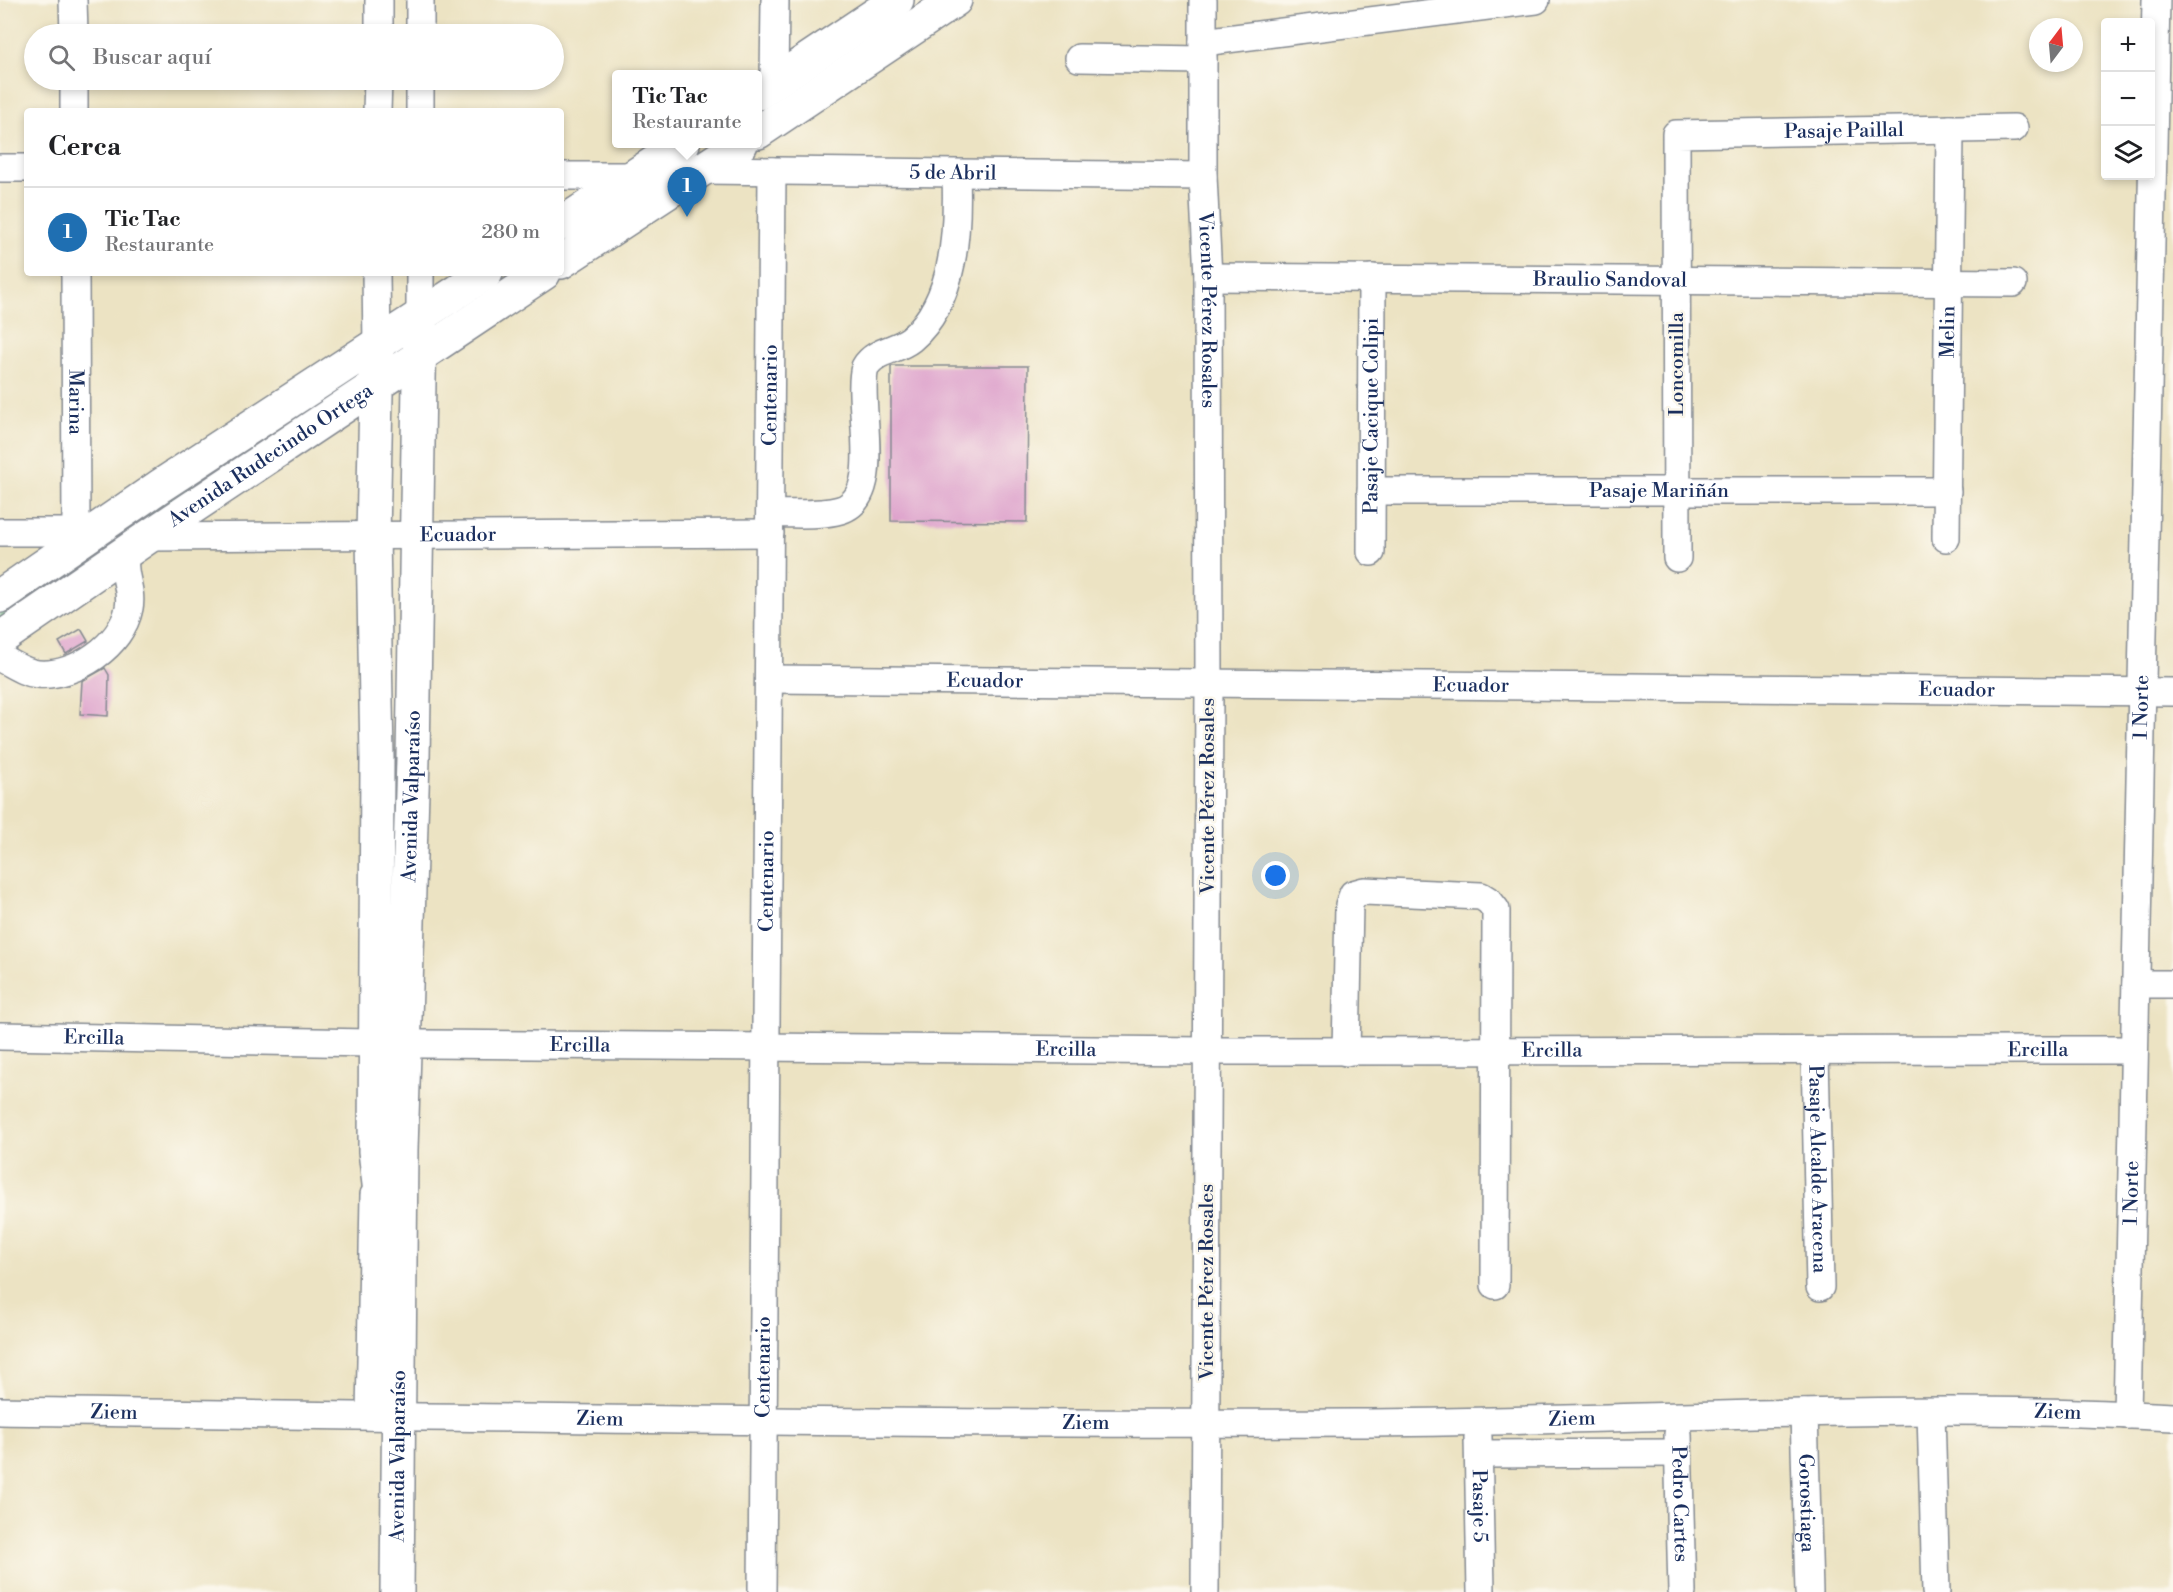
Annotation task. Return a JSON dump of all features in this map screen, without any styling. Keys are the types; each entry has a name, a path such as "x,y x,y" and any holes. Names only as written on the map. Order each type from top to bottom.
{"main road":[{"path":"766,88 897,0"},
{"path":"762,129 955,0"},
{"path":"564,222 677,148"},
{"path":"564,260 735,148"},
{"name":"Avenida Rudecindo Ortega","path":"0,596 73,538 377,346 482,276"},
{"name":"Avenida Rudecindo Ortega","path":"0,639 539,276"},
{"name":"Avenida Valparaíso","path":"398,1319 375,1151 389,1043 413,759 420,318"},
{"name":"Avenida Valparaíso","path":"377,346 374,536 377,758 398,1319 384,1416 397,1592"}],"street":[{"path":"73,0 74,24"},
{"path":"379,0 379,24"},
{"path":"420,0 420,24"},
{"path":"766,88 775,0"},
{"name":"Vicente Pérez Rosales","path":"1203,0 1203,176 1208,278 1209,683 1205,1592"},
{"path":"1079,58 1203,51 1536,0"},
{"name":"1 Norte","path":"2127,1415 2142,692 2162,266 2156,0"},
{"path":"74,90 74,108"},
{"path":"377,108 378,90"},
{"path":"420,90 420,108"},
{"name":"Pasaje Paillal","path":"1676,134 2014,128"},
{"name":"Melin","path":"1946,538 1950,129"},
{"name":"Loncomilla","path":"1676,134 1677,558"},
{"path":"0,168 24,168"},
{"name":"5 de Abril","path":"701,170 1203,176"},
{"name":"Centenario","path":"762,1592 772,171"},
{"name":"Ecuador","path":"137,545 770,523 836,511 850,506 861,494 865,476 865,367 873,357 908,342 926,324 935,310 944,287 954,242 956,174"},
{"path":"564,176 635,176"},
{"name":"Marina","path":"73,538 75,276"},
{"name":"Avenida Valparaíso","path":"376,276 377,346"},
{"name":"Avenida Valparaíso","path":"420,276 420,318"},
{"name":"Braulio Sandoval","path":"1208,278 2013,283"},
{"name":"Pasaje Cacique Colipi","path":"1371,552 1372,278"},
{"name":"Pasaje Mariñán","path":"1371,490 1947,491"},
{"path":"0,532 73,538"},
{"path":"0,658 27,672 46,673 80,663 108,646 121,628 129,609 130,589 124,565 137,545"},
{"name":"Ecuador","path":"769,679 2173,692"},
{"path":"1346,1052 1349,905 1353,894 1364,891 1481,896 1489,901 1496,910 1495,1285"},
{"path":"2136,984 2173,984"},
{"name":"Ercilla","path":"0,1036 389,1043 1346,1052 2133,1050"},
{"name":"Pasaje Alcalde Aracena","path":"1815,1052 1820,1287"},
{"name":"Avenida Valparaíso","path":"375,1151 384,1416"},
{"name":"Ziem","path":"0,1411 764,1421 1207,1423 1476,1421 1931,1412 2127,1415 2173,1418"},
{"path":"1931,1412 1936,1592"},
{"name":"Gorostiaga","path":"1804,1413 1809,1592"},
{"name":"Pedro Cartes","path":"1677,1416 1682,1592"},
{"name":"Pasaje 5","path":"1476,1421 1479,1454 1480,1592"},
{"path":"1479,1454 1678,1453"}],"green space":[{"path":"349,377 348,389 0,627 0,611"}],"building":[{"path":"891,366 1028,366 1027,522 891,521"},
{"path":"81,629 88,641 66,654 59,642"},
{"path":"105,668 109,675 108,716 80,714 82,681"}],"place":[{"name":"Tic Tac","path":"687,217"}]}
